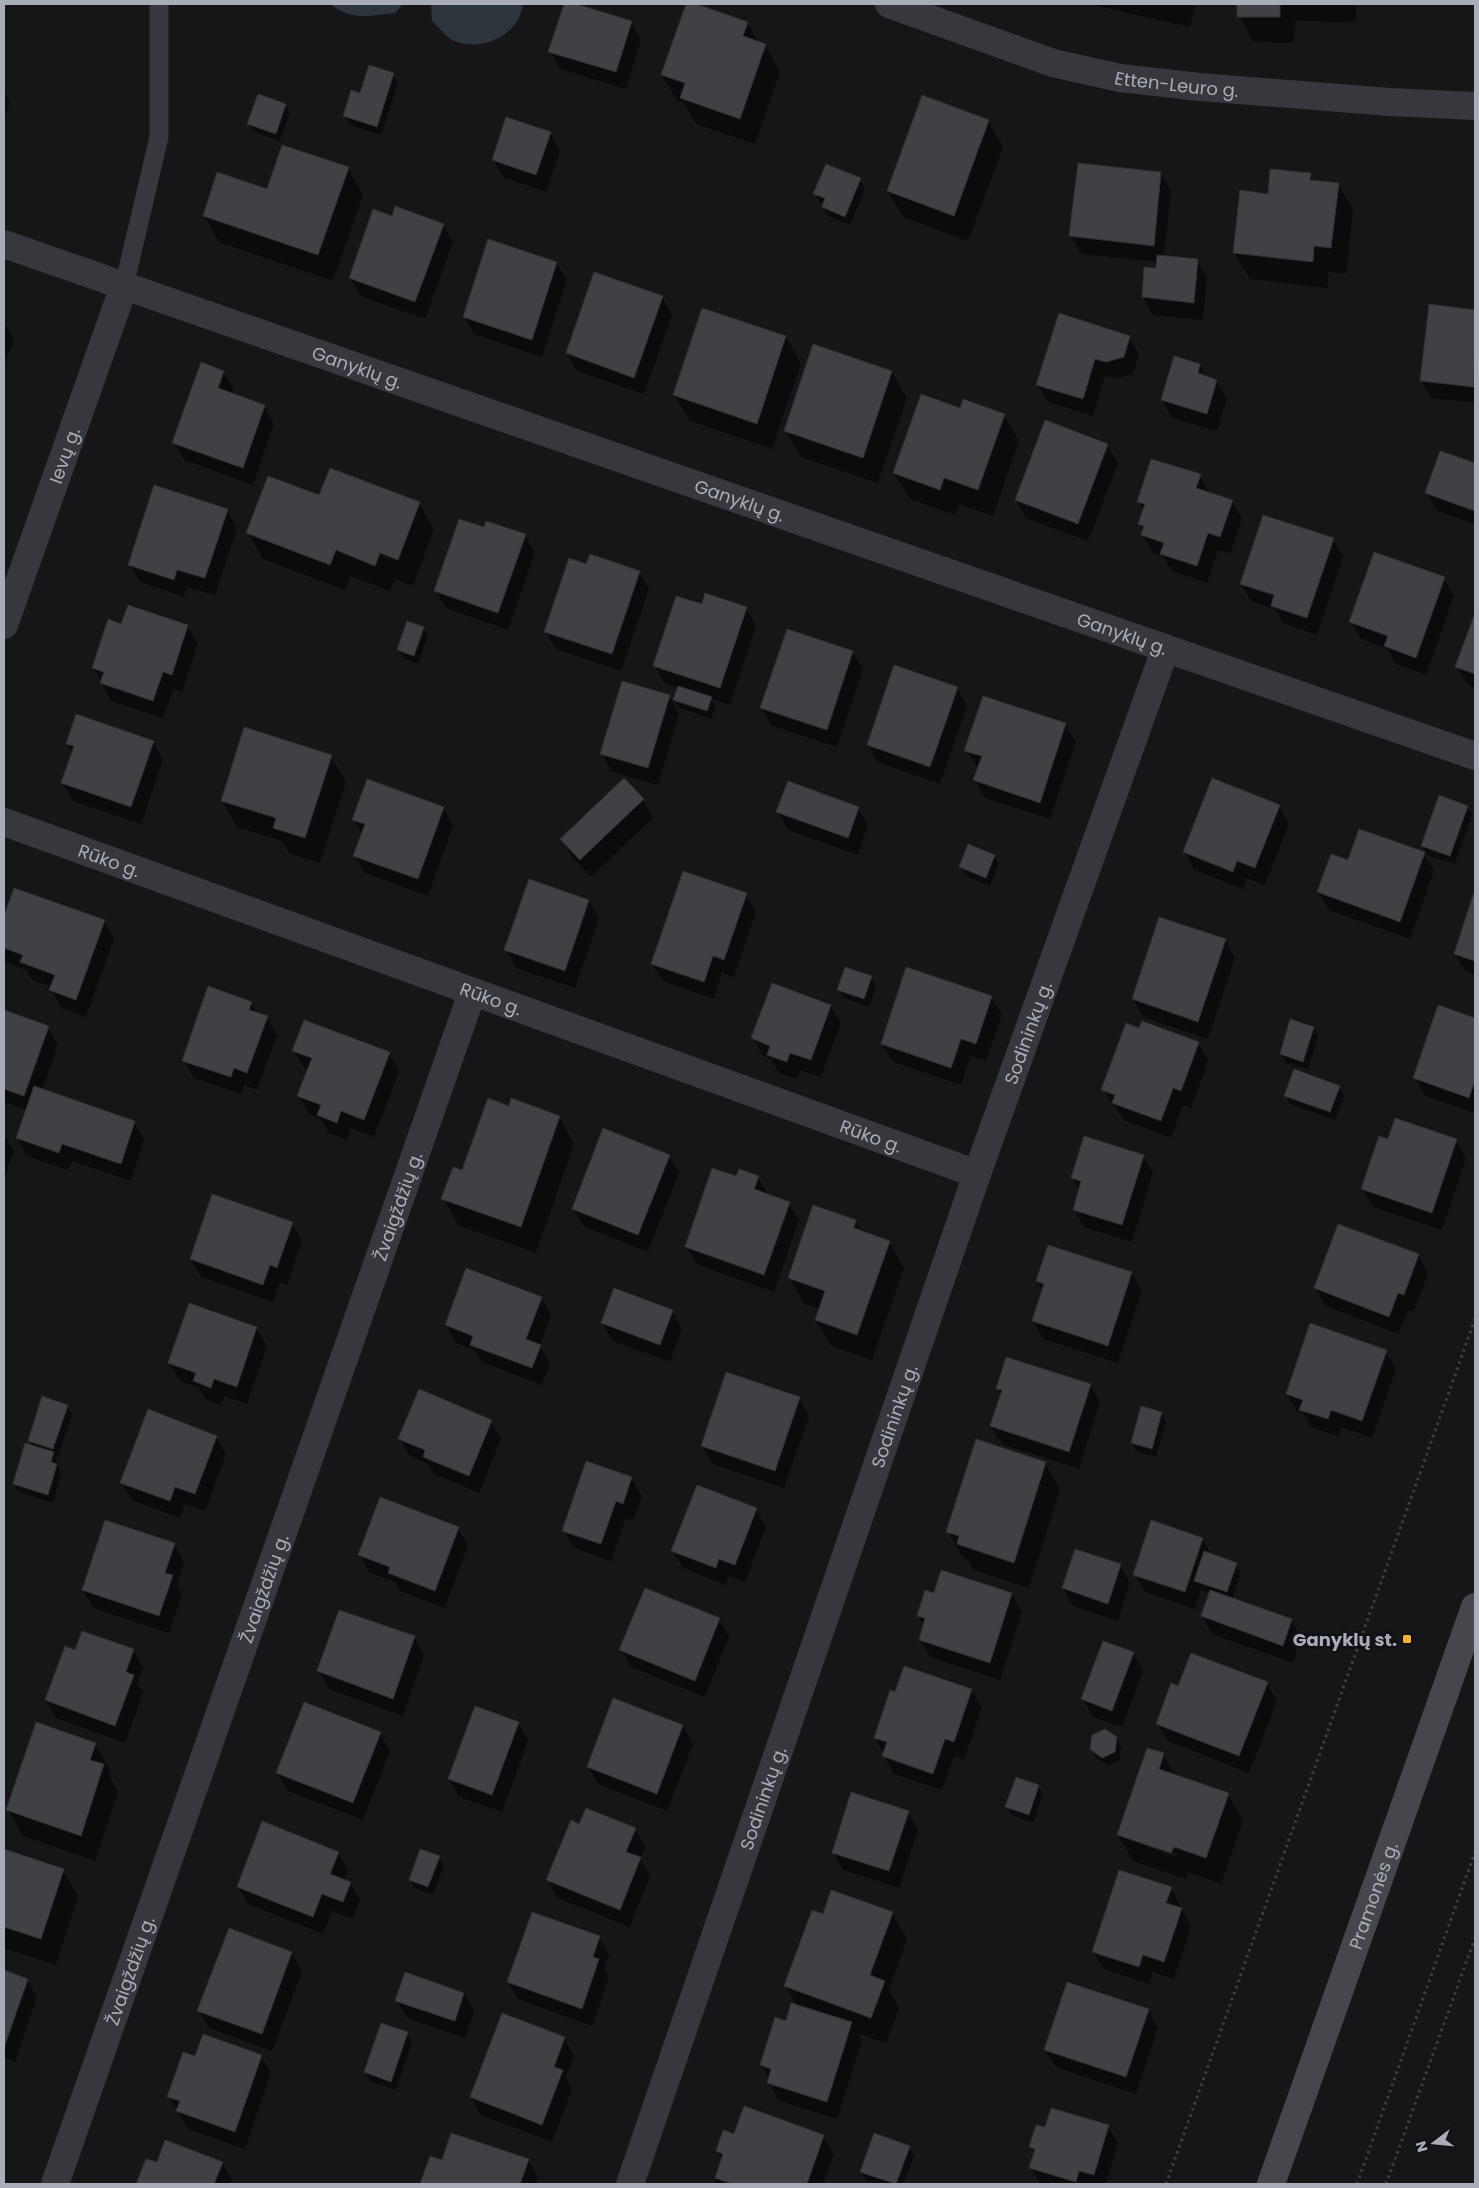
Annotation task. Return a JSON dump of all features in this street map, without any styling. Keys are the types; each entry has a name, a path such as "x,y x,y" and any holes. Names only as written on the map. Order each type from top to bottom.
{"main road":[{"name":"Pramonės g.","path":"1271,2184 1475,1607"}],"street":[{"name":"Etten-Leuro g.","path":"889,4 1053,63 1120,78 1210,88 1390,102 1475,106"},
{"name":"Ganyklų g.","path":"4,244 1165,650 1475,756"},
{"name":"Ievų g.","path":"4,626 124,286"},
{"name":"Sodininkų g.","path":"630,2184 977,1174 1165,650"},
{"name":"Rūko g.","path":"4,822 472,993 977,1174"},
{"name":"Žvaigždžių g.","path":"55,2184 472,993"}],"lane":[{"path":"124,286 159,137 159,4"}],"path":[{"path":"1166,2184 1475,1319"},
{"path":"1357,2184 1475,1852"},
{"path":"1386,2184 1475,1938"}],"shaded area":[{"path":"330,4 403,4 395,13 361,16 346,13"},
{"path":"431,4 523,4 520,15 506,33 486,43 475,44 452,40 447,36 432,21"}],"building":[{"path":"564,4 576,4 632,21 616,72 548,52"},
{"path":"686,4 696,4 748,22 743,36 766,44 740,119 680,98 685,83 661,75"},
{"path":"1237,4 1280,4 1280,17 1237,17"},
{"path":"369,65 394,73 377,127 343,116 351,90 360,93"},
{"path":"258,94 286,104 276,134 247,124"},
{"path":"922,95 989,120 954,216 887,191"},
{"path":"506,117 551,132 536,175 492,160"},
{"path":"282,145 349,167 318,255 203,216 217,172 267,189"},
{"path":"1078,163 1161,172 1154,246 1069,236"},
{"path":"826,164 861,178 845,217 822,207 825,198 813,194"},
{"path":"1270,169 1311,173 1310,180 1339,183 1331,248 1314,246 1313,262 1233,253 1240,190 1268,194"},
{"path":"395,206 444,224 415,302 349,278 373,209 392,216"},
{"path":"488,239 557,262 532,340 463,317"},
{"path":"1157,255 1198,259 1194,303 1142,297 1144,267 1156,268"},
{"path":"594,272 663,296 634,378 566,353"},
{"path":"1429,304 1475,310 1474,387 1420,381"},
{"path":"702,308 786,336 757,424 673,395"},
{"path":"1059,313 1130,336 1124,357 1106,362 1095,359 1083,399 1036,385"},
{"path":"813,344 892,371 863,458 784,431"},
{"path":"1174,356 1200,364 1198,373 1217,380 1207,414 1161,400"},
{"path":"201,362 224,371 218,388 265,405 243,468 172,443"},
{"path":"921,394 960,408 963,399 1005,414 978,490 944,478 940,490 893,473"},
{"path":"1045,420 1108,444 1078,524 1015,500"},
{"path":"1440,451 1475,463 1475,511 1425,493"},
{"path":"1151,459 1201,474 1196,488 1233,500 1220,537 1208,533 1197,566 1160,554 1164,543 1141,535 1144,526 1138,524 1145,504 1137,502"},
{"path":"330,468 420,502 398,560 380,553 375,566 336,550 330,565 246,533 268,476 319,495"},
{"path":"154,485 228,509 205,578 177,570 174,580 128,565"},
{"path":"1263,515 1334,538 1307,618 1271,606 1274,595 1240,584"},
{"path":"459,519 484,527 486,521 526,534 498,613 434,591"},
{"path":"1374,552 1445,577 1416,658 1384,646 1388,636 1349,622"},
{"path":"590,554 640,571 612,654 544,632 569,558 586,564"},
{"path":"705,593 747,607 720,688 653,666 676,596 702,604"},
{"path":"128,605 188,625 172,675 163,672 153,701 100,683 104,672 92,668 108,619 121,624"},
{"path":"1475,613 1475,674 1455,667"},
{"path":"407,621 424,627 414,656 397,650"},
{"path":"787,629 853,651 827,730 760,708"},
{"path":"894,665 958,687 930,767 867,745"},
{"path":"622,681 670,695 648,768 600,754"},
{"path":"678,686 712,697 707,711 673,700"},
{"path":"983,696 1066,723 1040,803 973,780 982,756 964,751"},
{"path":"76,714 154,741 131,807 61,783 74,746 66,744"},
{"path":"244,727 332,755 305,838 273,828 276,818 221,801"},
{"path":"624,778 644,799 580,860 560,839"},
{"path":"1212,778 1280,805 1255,868 1237,861 1233,872 1183,852"},
{"path":"367,779 444,807 418,879 353,856 365,824 352,820"},
{"path":"788,781 859,807 848,838 776,812"},
{"path":"1439,795 1468,806 1450,856 1421,846"},
{"path":"1359,829 1425,852 1400,922 1317,892 1331,854 1348,860"},
{"path":"968,844 995,855 986,878 959,867"},
{"path":"683,871 747,893 724,960 713,956 704,982 651,964"},
{"path":"529,879 589,900 565,971 504,950"},
{"path":"14,888 105,920 76,1000 49,990 55,975 20,962 23,955 4,948 4,916"},
{"path":"1475,889 1475,961 1454,954"},
{"path":"1159,917 1226,939 1198,1022 1132,999"},
{"path":"845,967 872,976 864,999 837,990"},
{"path":"906,967 992,996 976,1044 961,1039 951,1068 881,1044"},
{"path":"772,983 831,1005 811,1060 790,1053 787,1062 767,1055 770,1046 751,1038"},
{"path":"208,986 252,1002 249,1010 268,1016 247,1073 234,1068 231,1077 182,1061"},
{"path":"1438,1005 1475,1018 1475,1080 1469,1098 1413,1078"},
{"path":"4,1010 49,1026 24,1096 4,1089"},
{"path":"1290,1019 1314,1027 1303,1062 1280,1054"},
{"path":"304,1020 390,1052 364,1120 341,1111 337,1123 317,1115 321,1105 297,1096 312,1058 292,1051"},
{"path":"1142,1021 1199,1042 1181,1091 1173,1088 1161,1121 1112,1103 1115,1095 1101,1090 1126,1023 1139,1028"},
{"path":"1294,1069 1340,1086 1330,1112 1284,1096"},
{"path":"34,1086 135,1121 121,1164 62,1144 59,1153 16,1138"},
{"path":"488,1098 509,1106 511,1098 560,1116 521,1227 441,1199 453,1167 462,1170"},
{"path":"1395,1118 1457,1139 1432,1213 1361,1189 1379,1136 1388,1139"},
{"path":"603,1128 670,1155 638,1235 572,1209"},
{"path":"1084,1136 1144,1155 1122,1225 1073,1210 1081,1181 1071,1178"},
{"path":"712,1168 736,1176 739,1169 759,1176 754,1189 790,1202 764,1275 685,1247"},
{"path":"212,1194 293,1222 277,1268 270,1265 263,1285 190,1259"},
{"path":"813,1205 856,1220 854,1228 890,1241 857,1335 815,1320 825,1291 788,1278"},
{"path":"1338,1224 1419,1254 1404,1295 1398,1293 1389,1317 1314,1288"},
{"path":"1048,1245 1132,1272 1108,1346 1032,1321 1044,1284 1036,1281"},
{"path":"466,1268 542,1297 526,1339 541,1345 532,1368 470,1345 473,1336 445,1325"},
{"path":"614,1288 673,1310 660,1345 601,1323"},
{"path":"189,1303 257,1327 237,1387 214,1379 211,1388 193,1381 196,1373 168,1363"},
{"path":"1310,1323 1387,1350 1362,1421 1331,1410 1328,1419 1299,1410 1303,1400 1286,1394"},
{"path":"1006,1357 1091,1384 1069,1452 990,1426 1002,1390 996,1389"},
{"path":"726,1372 800,1397 775,1471 701,1446"},
{"path":"419,1389 492,1420 469,1476 423,1457 425,1450 398,1439"},
{"path":"42,1396 68,1405 53,1449 28,1441"},
{"path":"1141,1406 1162,1412 1152,1449 1131,1443"},
{"path":"148,1409 217,1436 195,1494 175,1487 170,1501 120,1483"},
{"path":"976,1439 1046,1462 1014,1563 957,1544 959,1536 946,1532"},
{"path":"25,1443 54,1452 51,1462 57,1464 48,1495 13,1484"},
{"path":"586,1461 632,1477 623,1504 616,1501 601,1544 562,1531"},
{"path":"697,1485 757,1508 735,1565 719,1559 716,1568 671,1551"},
{"path":"380,1497 459,1527 435,1591 388,1573 390,1567 358,1555"},
{"path":"105,1520 175,1543 165,1573 173,1575 159,1616 82,1590"},
{"path":"1151,1520 1203,1538 1185,1592 1133,1575"},
{"path":"1075,1549 1121,1564 1108,1604 1062,1588"},
{"path":"1204,1551 1237,1563 1227,1592 1194,1581"},
{"path":"941,1570 1012,1593 990,1663 919,1640 925,1618 917,1616 925,1590 934,1593"},
{"path":"645,1588 720,1618 695,1681 619,1650"},
{"path":"1210,1590 1292,1619 1283,1646 1201,1616"},
{"path":"339,1610 415,1636 393,1699 317,1671"},
{"path":"82,1631 134,1649 126,1672 134,1675 115,1726 45,1700 65,1646 75,1650"},
{"path":"1103,1641 1134,1652 1112,1711 1081,1699"},
{"path":"1191,1653 1268,1682 1239,1756 1156,1724 1171,1683 1178,1686"},
{"path":"904,1666 972,1689 954,1742 945,1739 933,1774 882,1756 887,1742 874,1738 890,1690 895,1692"},
{"path":"613,1698 683,1725 657,1794 587,1767"},
{"path":"304,1702 381,1732 353,1803 276,1773"},
{"path":"475,1706 519,1722 492,1795 448,1779"},
{"path":"36,1722 96,1743 90,1760 104,1764 81,1836 6,1810"},
{"path":"1105,1729 1117,1737 1115,1752 1102,1758 1090,1749 1092,1735"},
{"path":"1147,1748 1164,1753 1159,1769 1229,1793 1206,1858 1174,1847 1171,1853 1117,1835"},
{"path":"1016,1777 1039,1785 1029,1815 1005,1807"},
{"path":"851,1792 909,1811 889,1871 832,1853"},
{"path":"586,1808 636,1828 626,1852 641,1857 620,1910 546,1880 571,1820 579,1824"},
{"path":"262,1821 339,1852 330,1874 351,1882 343,1902 322,1894 313,1917 237,1887"},
{"path":"4,1849 64,1869 41,1939 4,1927"},
{"path":"420,1849 440,1856 428,1887 409,1880"},
{"path":"1119,1870 1172,1887 1166,1903 1182,1908 1164,1962 1143,1955 1139,1967 1092,1952"},
{"path":"831,1890 893,1912 870,1975 885,1981 871,2018 784,1986 812,1910 823,1914"},
{"path":"532,1912 600,1936 593,1957 599,1959 582,2009 507,1982"},
{"path":"229,1928 292,1952 262,2034 197,2011"},
{"path":"4,1970 28,1979 5,2045 4,2044"},
{"path":"405,1972 464,1993 455,2021 395,2001"},
{"path":"1067,1982 1149,2009 1126,2077 1044,2050"},
{"path":"791,2003 852,2022 827,2102 767,2083 771,2069 760,2065 775,2017 786,2021"},
{"path":"502,2013 565,2037 554,2067 563,2070 542,2125 470,2097"},
{"path":"381,2023 408,2032 391,2082 364,2072"},
{"path":"203,2034 262,2055 235,2132 176,2111 180,2101 167,2097 183,2052 195,2056"},
{"path":"744,2106 824,2135 807,2184 732,2184 715,2178 723,2154 716,2151 723,2130 734,2134"},
{"path":"1051,2108 1109,2125 1094,2175 1079,2171 1076,2182 1029,2168 1035,2149 1029,2147 1036,2125 1045,2127"},
{"path":"451,2133 529,2159 520,2184 420,2184 430,2156 442,2160"},
{"path":"874,2133 910,2146 896,2184 860,2172"},
{"path":"165,2140 223,2162 214,2184 136,2184 146,2159 157,2162"}],"place":[{"name":"Ganyklų st.","path":"1407,1639"}]}
